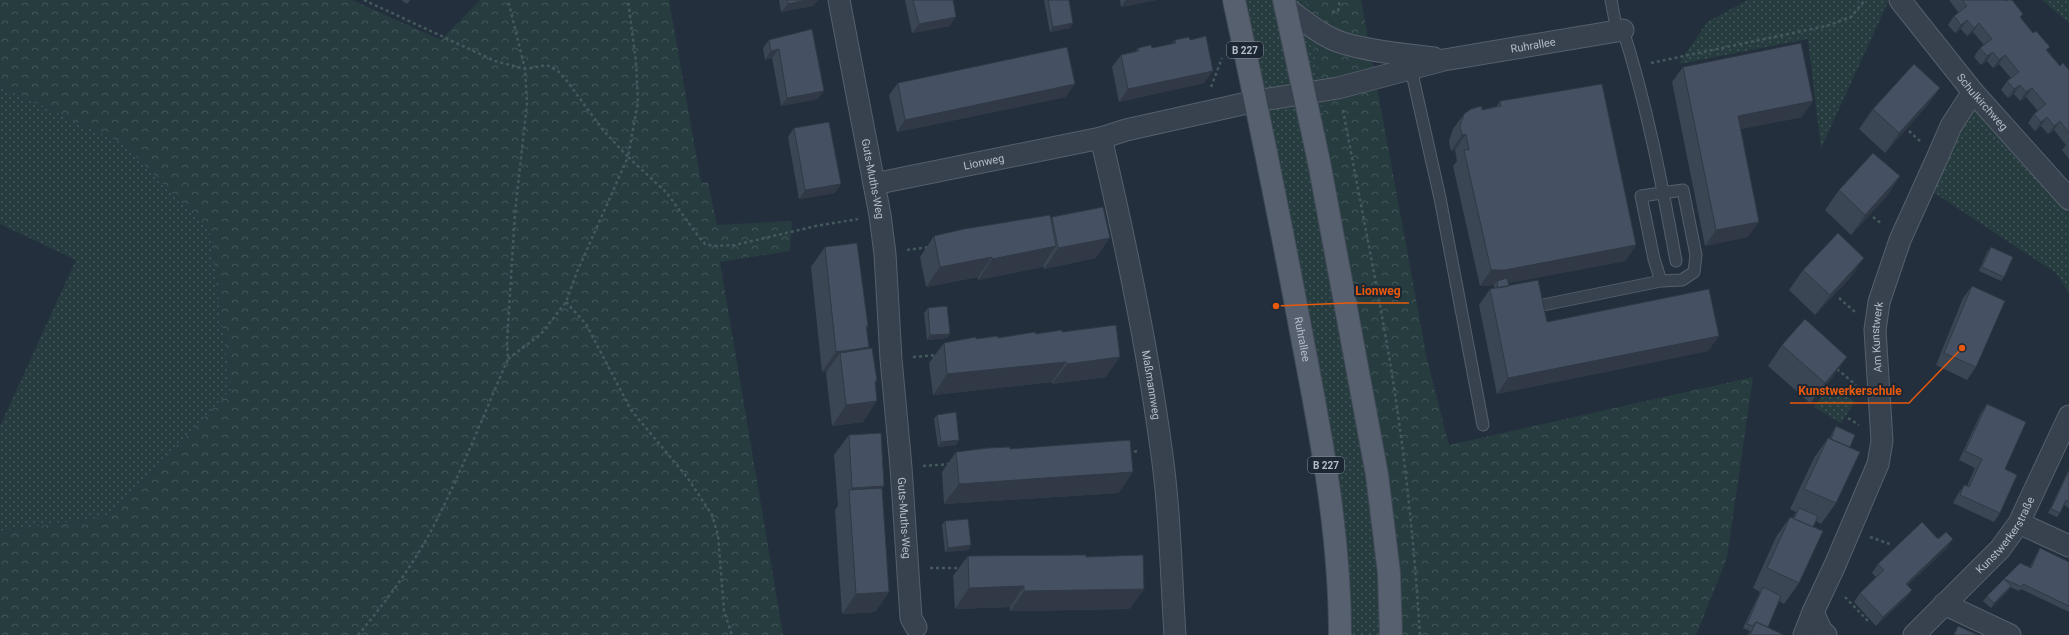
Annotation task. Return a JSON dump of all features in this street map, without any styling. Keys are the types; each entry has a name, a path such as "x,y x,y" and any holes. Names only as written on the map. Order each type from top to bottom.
{"main road":[{"name":"Ruhrallee","path":"1234,0 1256,101 1323,448 1334,526 1340,605 1340,635"},
{"name":"Ruhrallee","path":"1285,4 1355,352 1377,475 1389,573 1391,635"}],"street":[{"name":"Guts-Muths-Weg","path":"839,0 880,215 885,254 891,359 901,467 911,618 916,627"},
{"name":"Schulkirchweg","path":"1900,0 1973,92 2069,199"},
{"name":"Ruhrallee","path":"1285,4 1324,34 1342,43 1380,52 1444,60"},
{"name":"Ruhrallee","path":"1304,94 1338,88 1444,60 1620,30"},
{"name":"Am Kunstwerk","path":"1804,635 1878,464 1882,441 1875,330 1879,302 1900,240 1932,168 1951,126 1973,92"},
{"name":"Lionweg","path":"874,184 1101,138 1126,130 1256,101 1304,94"},
{"name":"Maßmannweg","path":"1101,138 1119,216 1162,448 1172,565 1175,635"},
{"name":"Kunstwerkerstraße","path":"1914,635 2000,548 2019,523 2063,445 2069,416"},
{"path":"2019,523 2069,546"},
{"path":"1944,604 2010,635"},
{"path":"1813,612 1821,630 1826,635"}],"lane":[{"path":"1611,0 1620,30 1634,66 1663,194 1676,261"},
{"path":"1411,69 1440,198 1484,425"},
{"path":"1544,305 1661,281 1682,280 1694,272 1696,255 1683,190 1641,196 1654,259 1661,281"}],"path":[{"path":"364,0 495,61 525,69 547,65 558,71 567,80 603,130 628,157 666,192 705,244 714,246 736,245 816,226 880,215"},
{"path":"358,635 401,578 430,532 449,495 508,359 507,341 515,213 527,103 525,69 508,0"},
{"path":"508,359 542,334 566,302 577,272 628,157 638,102 636,62 628,0"},
{"path":"1324,34 1321,13 1338,11 1340,0"},
{"path":"1634,66 1826,26 1851,17 1865,0"},
{"path":"1338,88 1388,350 1395,396 1405,466 1415,558 1420,635"},
{"path":"885,254 932,246"},
{"path":"566,302 586,324 631,410 687,477 712,514 718,535 724,611 732,635"},
{"path":"891,359 944,354"},
{"path":"1833,366 1880,406"},
{"path":"1123,453 1162,448"},
{"name":"Guts-Muths-Weg","path":"901,467 955,463"},
{"name":"Guts-Muths-Weg","path":"908,568 966,568"},
{"path":"1858,610 1868,621"}],"green space":[{"path":"0,0 352,0 441,40 480,0 669,0 701,182 708,183 717,225 792,221 790,251 720,262 783,635 0,635 0,531 107,517 231,390 210,232 124,144 0,86"},
{"path":"1235,0 1306,0 1315,52 1359,367 1390,635 1342,635 1341,607"},
{"path":"1306,0 1361,0 1427,359 1449,445 1753,377 1727,558 1696,635 1393,635 1359,367 1315,52"},
{"path":"1748,0 1889,0 1821,148 1808,39 1679,64 1707,22"},
{"path":"2042,0 2069,0 2069,23"},
{"path":"0,86 124,144 210,232 231,390 107,517 0,531 0,426 76,260 0,224"},
{"path":"1973,92 2069,195 2069,293 2056,273 1924,186"},
{"path":"1832,385 1855,402 1841,423 1814,407"}],"building":[{"path":"787,0 806,0 788,4"},
{"path":"913,0 953,0 956,17 919,24"},
{"path":"1048,0 1069,0 1073,23 1053,27"},
{"path":"1962,0 2012,0 2023,14 2020,17 2033,33 2036,31 2050,47 2046,50 2060,66 2063,63 2069,70 2069,133 2060,121 2054,126 2047,117 2041,122 2034,114 2046,104 2032,88 2026,92 2020,85 2014,89 2007,81 2019,72 2005,55 1999,60 1993,52 1987,56 1980,48 1992,39 1979,23 1974,28 1967,20 1961,25 1954,16 1967,6"},
{"path":"812,29 824,91 787,98 779,49 771,51 769,40"},
{"path":"1206,36 1213,71 1128,89 1121,55 1139,51 1138,48 1151,45 1152,48 1176,43 1175,40 1189,37 1190,40"},
{"path":"1801,43 1813,101 1738,116 1759,222 1716,230 1683,67"},
{"path":"1067,47 1075,84 905,120 898,83"},
{"path":"1914,64 1940,88 1899,133 1873,109"},
{"path":"1602,84 1636,245 1505,270 1491,270 1464,150 1469,150 1466,134 1462,135 1460,126 1464,114 1471,109 1482,106 1482,110 1501,106 1500,101"},
{"path":"829,122 841,184 805,190 794,128"},
{"path":"1873,153 1900,176 1865,215 1839,190"},
{"path":"1103,207 1110,238 1058,248 1052,217"},
{"path":"1050,215 1056,246 992,259 992,257 940,267 934,236 964,229"},
{"path":"1838,233 1864,258 1830,295 1803,270"},
{"path":"857,243 868,326 866,326 869,347 836,352 825,247"},
{"path":"1991,247 2013,257 2004,277 1982,267"},
{"path":"1507,278 1509,286 1498,288 1497,281"},
{"path":"1538,280 1547,322 1709,289 1719,336 1508,378 1490,289"},
{"path":"1972,286 2005,301 1976,367 1944,353"},
{"path":"947,306 950,334 930,335 928,308"},
{"path":"1805,319 1847,357 1825,383 1782,345"},
{"path":"1116,325 1120,357 1067,364 1066,362 947,374 944,343 976,337 976,339 998,336 998,338 1035,332 1036,334 1062,330 1062,332"},
{"path":"872,348 877,381 875,381 877,401 846,405 840,353"},
{"path":"1987,404 2026,422 2005,469 2017,475 2000,513 1960,495 1964,485 1969,487 1982,459 1965,451"},
{"path":"956,412 959,440 941,442 937,415"},
{"path":"1836,426 1855,435 1850,447 1831,439"},
{"path":"881,433 884,486 852,488 849,435"},
{"path":"1828,438 1860,452 1836,503 1804,489"},
{"path":"1130,440 1133,472 959,484 956,452 988,448 1010,447 1010,449"},
{"path":"2069,470 2069,502 2066,500 2060,513 2051,509"},
{"path":"882,488 889,592 856,594 849,490"},
{"path":"1799,508 1818,516 1813,527 1794,519"},
{"path":"1790,517 1823,531 1799,583 1767,568"},
{"path":"968,519 971,545 948,548 945,521"},
{"path":"1922,522 1938,539 1946,532 1953,539 1906,584 1912,590 1883,617 1860,593 1884,570 1878,564"},
{"path":"2040,548 2069,562 2069,606 2023,584 2022,587 2004,579 2020,563 2031,568"},
{"path":"1086,555 1086,557 1143,555 1144,589 1024,591 1024,586 969,588 968,556"},
{"path":"2004,579 2011,586 1994,603 1987,596"},
{"path":"1763,587 1781,596 1768,627 1756,622 1753,626 1747,624"},
{"path":"1756,622 1784,635 1750,635"},
{"path":"1958,626 1978,635 1954,635"}],"place":[{"name":"Lionweg","path":"1276,306"},
{"name":"Kunstwerkerschule","path":"1962,348"}]}
